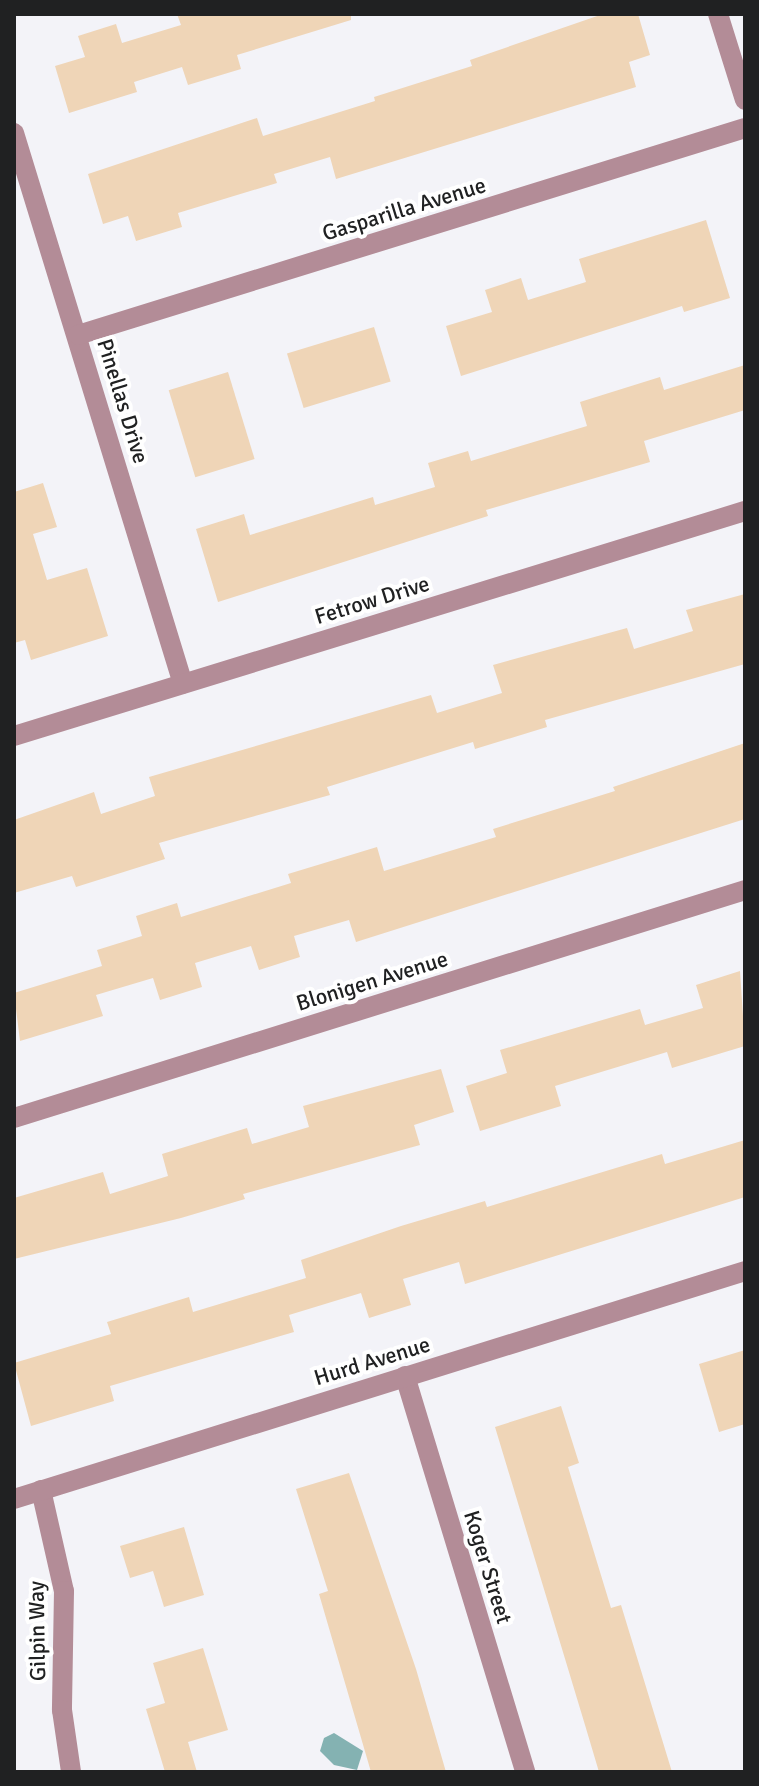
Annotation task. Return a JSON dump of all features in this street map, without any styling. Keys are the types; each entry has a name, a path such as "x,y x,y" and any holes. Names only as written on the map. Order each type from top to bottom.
{"street":[{"path":"718,14 745,100"},
{"name":"Gasparilla Avenue","path":"78,335 745,128"},
{"name":"Pinellas Drive","path":"14,133 183,684"},
{"name":"Fetrow Drive","path":"14,736 745,511"},
{"name":"Blonigen Avenue","path":"14,1118 745,890"},
{"name":"Hurd Avenue","path":"14,1499 745,1271"},
{"name":"Koger Street","path":"405,1376 525,1772"},
{"name":"Gilpin Way","path":"41,1490 64,1591 62,1710 71,1772"}],"water":[{"path":"334,1733 363,1751 357,1770 334,1765 320,1751 324,1738"}],"building":[{"path":"177,14 351,14 351,20 237,55 241,69 188,85 182,67 134,82 137,92 69,113 55,66 85,57 78,36 116,24 122,43 181,25"},
{"path":"603,14 638,14 650,55 629,62 636,87 336,179 330,157 274,174 277,183 178,213 182,227 136,241 128,216 103,224 88,174 257,118 263,136 375,101 374,97 472,66 470,60"},
{"path":"706,220 730,298 684,312 682,306 461,376 446,326 492,312 485,290 521,278 528,300 586,282 579,259"},
{"path":"374,327 391,382 304,408 287,354"},
{"path":"745,365 745,410 644,441 650,462 486,510 488,516 218,602 196,529 244,514 250,535 373,497 375,505 435,487 428,463 468,451 471,461 587,426 580,402 660,377 664,390"},
{"path":"228,372 255,459 195,477 169,390"},
{"path":"43,483 57,527 33,534 47,580 87,568 108,636 31,660 25,640 14,643 14,492"},
{"path":"745,594 745,664 545,720 547,727 475,749 473,742 327,787 330,795 159,843 165,859 76,887 72,876 14,893 14,820 94,792 101,814 155,796 149,777 431,695 437,713 502,693 493,665 627,628 634,649 693,631 686,610"},
{"path":"745,743 745,819 356,942 349,920 294,936 300,957 259,970 251,946 195,963 202,987 160,1000 153,978 96,995 103,1016 20,1041 14,993 102,966 97,950 142,936 136,916 177,903 181,917 291,883 288,874 377,847 384,871 496,837 493,829 615,791 613,787"},
{"path":"740,971 745,1046 672,1068 667,1052 555,1086 561,1106 480,1131 466,1086 507,1073 500,1050 640,1009 645,1025 703,1008 696,985"},
{"path":"441,1069 454,1112 414,1125 420,1145 243,1194 245,1199 181,1218 14,1259 14,1198 103,1172 110,1194 168,1176 162,1154 247,1128 252,1144 309,1127 303,1106"},
{"path":"745,1140 745,1197 465,1284 459,1262 403,1279 411,1305 369,1318 361,1293 289,1315 294,1332 110,1386 114,1401 31,1426 14,1363 111,1334 107,1322 189,1297 193,1312 306,1278 301,1260 401,1226 485,1201 487,1207 662,1154 665,1164"},
{"path":"745,1350 745,1424 719,1432 699,1364"},
{"path":"561,1406 579,1463 568,1467 611,1608 621,1605 672,1772 599,1772 495,1427"},
{"path":"349,1473 416,1669 446,1772 371,1772 319,1594 328,1591 296,1489"},
{"path":"184,1527 204,1595 164,1607 153,1571 130,1578 120,1546"},
{"path":"203,1648 228,1730 188,1742 197,1772 165,1772 146,1709 165,1703 153,1663"}]}
